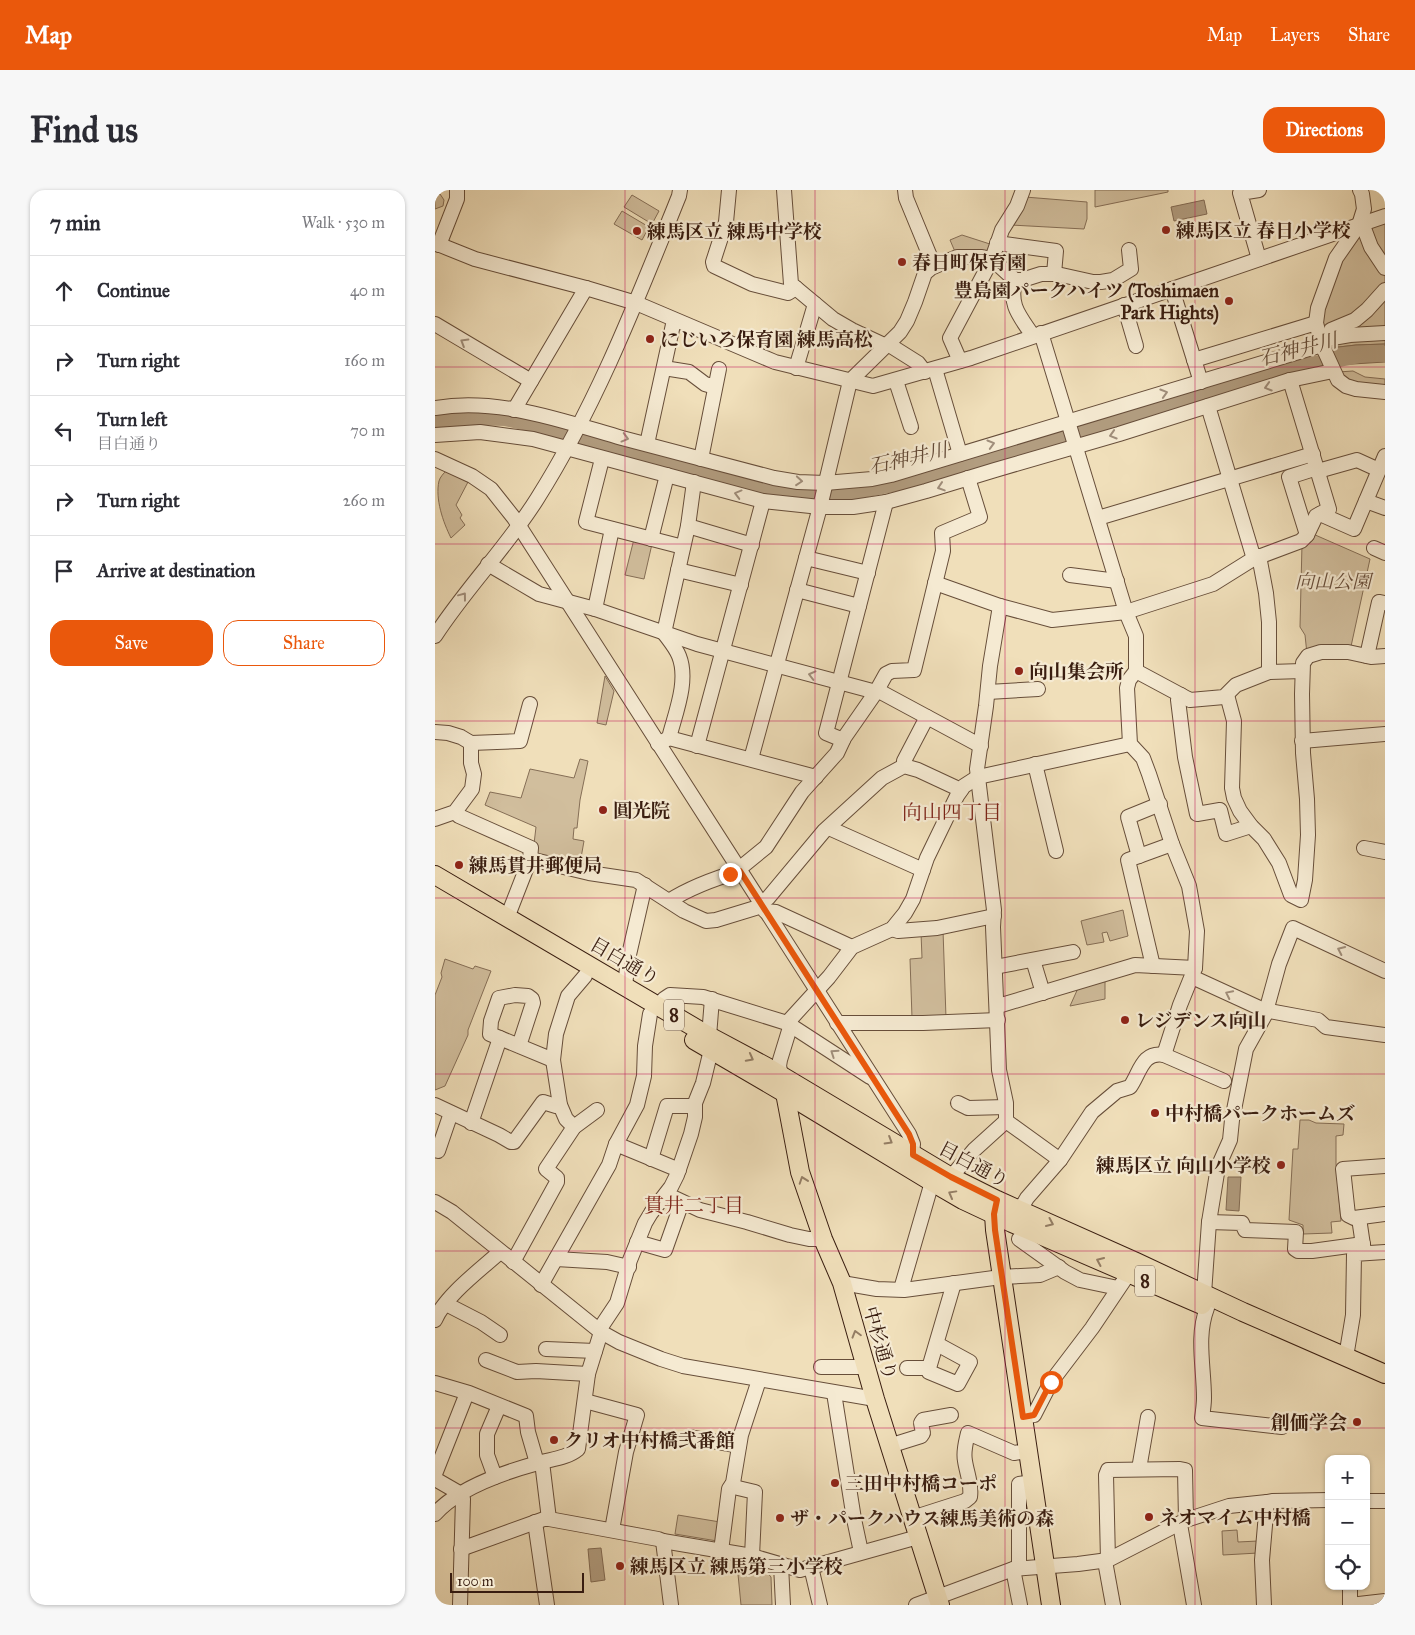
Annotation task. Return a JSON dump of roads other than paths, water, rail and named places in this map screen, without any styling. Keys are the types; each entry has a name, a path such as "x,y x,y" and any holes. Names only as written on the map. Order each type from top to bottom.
{"main road":[{"name":"目白通り","path":"435,875 625,986 655,1010"},
{"name":"目白通り","path":"435,888 585,976 655,1010 911,1162 951,1177 995,1207 1019,1210 1128,1275"},
{"name":"中杉通り","path":"783,1085 800,1172 823,1239 842,1283 889,1446 939,1601"},
{"name":"目白通り","path":"911,1162 931,1182 995,1207 1128,1275 1205,1301 1385,1374"},
{"path":"995,1207 1001,1277 1051,1605"},
{"name":"目白通り","path":"1205,1301 1385,1386"}],"street":[{"path":"457,190 457,199 437,244 475,259 636,303 775,362 873,386 896,381 960,361 1259,259 1362,228 1385,216"},
{"path":"435,636 449,615 519,526 550,477 596,393 636,303 679,196 679,190"},
{"path":"729,190 727,222 713,262 714,266 752,284 788,293 796,288"},
{"path":"785,190 791,284 833,318 852,330 891,346 930,370 960,454"},
{"path":"905,190 906,198 935,266"},
{"path":"960,361 949,338 991,259 1002,230 1017,206 1023,190"},
{"path":"1259,190 1240,193 1259,259"},
{"path":"1359,190 1362,194 1364,209 1362,228 1371,247 1385,268"},
{"path":"1362,228 1336,258 1318,308 1316,323 1338,380 1346,386 1356,389 1385,392"},
{"path":"997,243 1056,251 1054,274"},
{"path":"751,759 820,507 850,381 900,332 907,321 925,273 935,266 957,257 982,257 991,259 1015,280 1022,280 1041,274 1054,274 1101,282 1113,280 1131,269 1129,250"},
{"path":"1015,280 1014,303 1019,316 1037,335 1069,422 1117,581 1136,636 1136,671 1129,680 1127,688 1130,744 1143,758 1172,844 1189,886 1197,931 1193,972 1164,1055"},
{"path":"514,410 585,288"},
{"path":"1172,289 1201,382"},
{"path":"1324,341 1331,330 1355,320 1385,290"},
{"path":"796,368 815,304"},
{"path":"1124,305 1136,346"},
{"path":"647,444 674,320"},
{"path":"1194,360 1316,323"},
{"path":"436,326 531,382"},
{"path":"435,408 489,406 514,410 774,478 798,482 825,483 891,475 1201,382 1324,341 1350,335 1385,333"},
{"path":"664,368 689,372 705,384 715,387"},
{"path":"701,459 719,369"},
{"path":"435,435 480,432 533,439 763,501 820,507 853,507 886,502 927,491 1290,380 1333,371"},
{"path":"935,583 1000,606 1052,620 1127,612 1213,584 1256,558 1301,541 1307,535 1316,516 1329,509 1290,380"},
{"path":"896,381 911,427"},
{"path":"1208,406 1256,558 1267,603 1269,672"},
{"path":"1098,518 1313,454"},
{"path":"1320,514 1355,529 1385,456"},
{"path":"435,459 472,476 491,489 519,526 567,601 664,741 739,870 909,1134 913,1144 911,1162"},
{"path":"602,459 586,522 683,548"},
{"path":"1307,535 1289,477 1357,460 1379,470"},
{"path":"651,539 667,475"},
{"path":"669,901 702,884 739,870 766,847 802,792 837,753 843,740 877,691 886,674 914,670 943,551 942,534 981,517 969,478"},
{"path":"664,741 682,687 682,673 679,657 664,633 688,526 694,482"},
{"path":"697,746 763,501"},
{"path":"1366,501 1385,508"},
{"path":"843,740 826,733 886,502"},
{"path":"688,526 752,545"},
{"path":"595,608 612,530"},
{"path":"806,558 868,573"},
{"path":"489,564 539,594 595,608 664,633 723,651 877,691 981,746"},
{"path":"678,570 741,585"},
{"path":"1070,576 1117,581"},
{"path":"797,590 859,606"},
{"path":"1367,656 1379,602 1385,603"},
{"path":"951,1177 974,1150 1006,1121 1006,1107 999,1070 994,910 977,769 990,666 1000,606"},
{"path":"1227,695 1234,721 1232,788 1234,798 1240,811 1264,839 1279,863 1291,895 1301,900 1305,880 1308,835 1302,741 1303,662 1307,656 1321,652 1348,652 1367,656 1385,656"},
{"path":"1136,671 1158,681 1190,700 1224,697 1236,686 1269,672 1302,671"},
{"path":"988,692 1038,689"},
{"path":"1181,696 1178,700 1185,757 1197,814 1220,810 1226,834 1251,826"},
{"path":"435,732 448,732 471,743 520,741 530,704"},
{"path":"904,766 904,761 927,717"},
{"path":"1302,741 1385,734"},
{"path":"664,741 697,746 817,777"},
{"path":"435,819 455,812 472,789 474,774 471,763 471,743"},
{"path":"783,1085 779,1066 789,1023 852,947 892,929 905,913 913,899 936,839 961,790 970,781 978,777 1130,744"},
{"path":"1035,764 1056,851"},
{"path":"763,907 768,898 824,831 882,778 904,766 919,770 961,790"},
{"path":"1139,856 1127,817 1160,804"},
{"path":"455,812 459,816 531,848 530,859 507,918"},
{"path":"829,828 923,870"},
{"path":"1153,966 1127,860 1172,844"},
{"path":"1364,848 1385,852"},
{"path":"530,859 589,873 636,880 684,912 706,921 763,907 852,947"},
{"path":"625,986 628,959 645,885"},
{"path":"892,929 898,931 937,928 994,916"},
{"path":"1282,1427 1202,1418 1204,1398 1201,1353 1202,1322 1205,1301 1209,1222 1219,1164 1230,1140 1246,1049 1267,1010 1279,964 1293,928 1385,971"},
{"path":"995,967 1073,952"},
{"path":"1033,960 1043,993"},
{"path":"837,1022 923,1023 998,1013 1043,993 1135,965 1193,972 1243,1001 1267,1010 1318,1020 1326,1027 1385,1035"},
{"path":"574,1128 566,1119 560,1105 553,1060 556,1034 568,996 585,976"},
{"path":"519,1046 533,1003 532,999 528,996 515,995 499,998 491,1021 490,1034 500,1038 519,1046 553,1060"},
{"path":"541,1284 609,1165 616,1144 637,1105 644,1076 645,1046 655,1010 664,998 673,995 703,997 789,1023 875,1080"},
{"path":"435,1514 442,1506 475,1484 540,1462 572,1454 578,1449 588,1374 600,1331 617,1302 637,1242 651,1213 671,1187 679,1170 695,1118 694,1106 710,1043 712,999"},
{"path":"471,1123 500,1038"},
{"path":"1019,1210 1060,1160 1093,1112 1117,1091 1130,1087 1141,1066 1149,1056 1153,1054 1164,1055 1224,1081"},
{"path":"435,1105 514,1142 543,1102 556,1106 560,1105"},
{"path":"959,1103 968,1108 1006,1107"},
{"path":"651,1159 667,1106 694,1106"},
{"path":"513,1262 557,1182 557,1178 546,1169 574,1128 597,1110"},
{"path":"438,1151 451,1113"},
{"path":"1006,1121 1060,1160"},
{"path":"616,1144 679,1170"},
{"path":"1385,1166 1343,1169 1348,1215 1353,1218 1359,1218 1385,1214"},
{"path":"901,1289 931,1182"},
{"path":"666,1194 700,1210 789,1235 823,1239"},
{"path":"435,1202 452,1212 600,1331 619,1342 683,1366 875,1399"},
{"path":"637,1242 665,1250 682,1202"},
{"path":"1359,1218 1364,1248"},
{"path":"1209,1222 1242,1223 1245,1230 1296,1232 1295,1249 1298,1251 1312,1252 1364,1248 1385,1252"},
{"path":"1019,1239 1080,1280 1128,1275"},
{"path":"1346,1357 1353,1315 1354,1254 1364,1248"},
{"path":"435,1320 459,1289 500,1252"},
{"path":"556,1259 607,1262 629,1267"},
{"path":"842,1283 877,1289 901,1289 1001,1277 1040,1275 1059,1267"},
{"path":"1023,1417 1034,1415 1051,1382 1092,1328 1128,1275"},
{"path":"937,1344 970,1362 958,1384 929,1372 954,1283"},
{"path":"446,1304 481,1322 500,1335"},
{"path":"546,1348 595,1351"},
{"path":"486,1360 517,1372 536,1371 588,1374"},
{"path":"821,1367 865,1367"},
{"path":"907,1368 929,1368"},
{"path":"721,1551 729,1489 732,1486 745,1420 759,1380"},
{"path":"435,1383 467,1393 526,1416 529,1432 540,1462 549,1518"},
{"path":"435,1474 467,1393"},
{"path":"834,1393 861,1552"},
{"path":"585,1401 637,1415 626,1452 611,1530"},
{"path":"495,1478 487,1455 487,1434 499,1406"},
{"path":"889,1446 928,1436 923,1433 922,1421 951,1415"},
{"path":"1139,1469 1148,1417"},
{"path":"912,1518 965,1501 970,1497 970,1481 964,1450 969,1433 1014,1453 1028,1451"},
{"path":"690,1437 739,1446"},
{"path":"1113,1605 1107,1560 1106,1475 1109,1470 1180,1469 1185,1470 1183,1522 1194,1605"},
{"path":"435,1479 461,1494 463,1499 460,1605"},
{"path":"1020,1605 1016,1568 1019,1528 1019,1484 1033,1482"},
{"path":"732,1486 755,1492 752,1556"},
{"path":"916,1605 939,1601 1016,1568 1107,1560 1183,1522 1229,1506 1272,1501 1325,1500"},
{"path":"1370,1501 1385,1502"},
{"path":"1264,1605 1262,1560 1267,1502"},
{"path":"461,1549 549,1518 663,1541 752,1556 781,1565 806,1569 918,1537"},
{"path":"535,1522 547,1605"},
{"path":"1019,1528 1039,1526"},
{"path":"663,1541 671,1605"},
{"path":"781,1565 783,1605"},
{"path":"806,1569 820,1605"},
{"path":"1350,1590 1350,1605 1385,1600"}],"water":[{"path":"1204,200 1207,214 1174,221 1171,207"},
{"path":"1385,344 1385,362 1337,365 1330,348 1356,345"},
{"path":"1228,1177 1241,1177 1239,1211 1226,1210"},
{"path":"601,1548 605,1580 591,1582 588,1549"}],"waterway":[{"name":"石神井川","path":"435,420 472,417 505,418 545,427 592,442 647,454 756,485 803,492 852,492 925,478 1310,365 1369,353 1385,354"}],"place":[{"name":"練馬区立 春日小学校","path":"1166,230"},
{"name":"練馬区立 練馬中学校","path":"637,231"},
{"name":"春日町保育園","path":"902,262"},
{"name":"豊島園パークハイツ (Toshimaen Park Hights)","path":"1229,301"},
{"name":"にじいろ保育園 練馬高松","path":"650,339"},
{"name":"向山集会所","path":"1019,671"},
{"name":"圓光院","path":"603,810"},
{"name":"練馬貫井郵便局","path":"459,865"},
{"name":"レジデンス向山","path":"1125,1020"},
{"name":"中村橋パークホームズ","path":"1155,1113"},
{"name":"練馬区立 向山小学校","path":"1281,1165"},
{"name":"創価学会","path":"1357,1422"},
{"name":"クリオ中村橋弐番館","path":"554,1440"},
{"name":"三田中村橋コーポ","path":"835,1483"},
{"name":"ネオマイム中村橋","path":"1149,1517"},
{"name":"ザ・パークハウス練馬美術の森","path":"780,1518"},
{"name":"練馬区立 練馬第三小学校","path":"620,1566"}],"district":[{"name":"向山四丁目","path":"952,812"},
{"name":"貫井二丁目","path":"694,1205"}],"park label":[{"name":"向山公園","path":"1333,581"}]}
